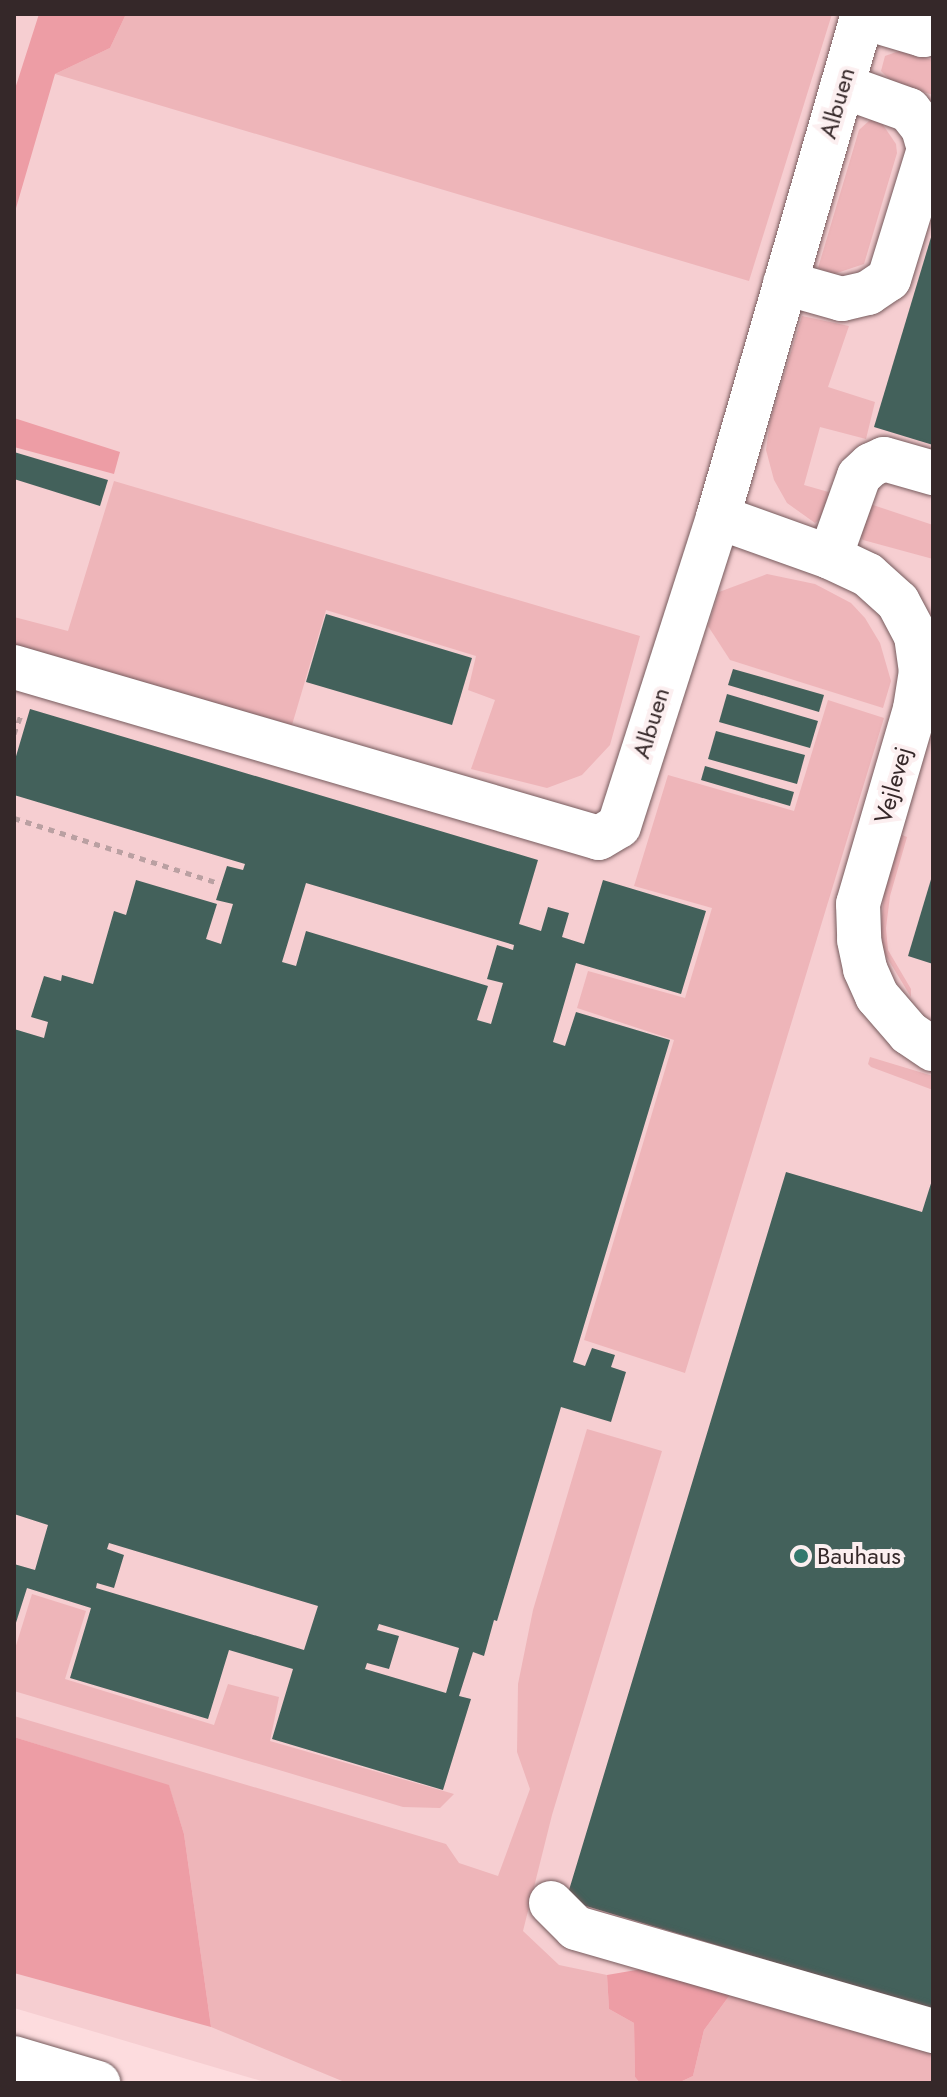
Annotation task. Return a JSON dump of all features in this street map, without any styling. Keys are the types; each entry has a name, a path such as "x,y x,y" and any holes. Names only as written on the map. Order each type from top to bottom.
{"street":[{"path":"862,16 923,35 933,32"},
{"name":"Albuen","path":"14,667 599,838 619,826 718,517 862,16"},
{"path":"785,283 842,299 868,293 889,279 929,149 923,128 909,110 842,86"},
{"path":"830,557 859,476 871,465 884,459 933,473"},
{"name":"Vejlevej","path":"718,517 830,557 868,575 924,630 915,709 858,904 859,940 865,969 877,996 925,1031"},
{"path":"551,1903 576,1928 933,2031"},
{"path":"14,2058 98,2083"}],"path":[{"path":"14,818 219,883"}],"shaded area":[{"path":"14,14 933,14 933,2083 268,2083 14,2008"},
{"path":"39,14 126,14 110,48 55,74 14,215 14,92"},
{"path":"126,14 832,14 749,281 55,74 110,48"},
{"path":"899,51 933,60 933,95 892,82 881,71 885,56"},
{"path":"871,119 879,119 896,144 897,153 864,264 834,274 818,268 859,130"},
{"path":"802,316 849,326 828,387 875,402 866,439 820,427 804,485 832,493 828,513 815,523 787,503 774,480 766,450 770,421"},
{"path":"14,418 120,452 114,474 14,447"},
{"path":"114,481 640,636 610,745 582,775 547,788 471,769 495,700 468,690 476,656 326,610 292,725 14,645 14,617 68,631"},
{"path":"870,504 933,525 933,559 863,540 856,529"},
{"path":"767,574 815,584 851,603 865,618 880,643 891,681 883,708 730,660 708,626 719,592"},
{"path":"828,700 884,718 685,1373 584,1340 674,1040 577,1008 588,971 685,998 712,908 634,886 668,775 794,811"},
{"path":"902,835 907,837 890,896 886,928 888,950 911,989 911,997 883,951 881,928 884,894"},
{"path":"870,1057 933,1076 933,1090 871,1067 868,1064"},
{"path":"587,1429 662,1451 552,1815 523,1931 559,1965 607,1975 609,2009 634,2023 635,2077 640,2083 347,2083 211,2027 184,1834 169,1786 14,1737 14,1716 446,1844 459,1863 498,1876 530,1789 517,1752 518,1684 533,1610"},
{"path":"32,1594 86,1611 65,1679 214,1725 228,1684 279,1697 270,1741 454,1794 440,1808 403,1807 14,1691 14,1652"},
{"path":"14,1737 169,1785 184,1834 211,2027 14,1973"},
{"path":"642,1969 735,1988 704,2030 693,2076 678,2083 640,2083 635,2077 634,2023 609,2009 607,1975"},
{"path":"735,1988 933,2053 933,2083 678,2083 693,2076 704,2030"}],"building":[{"path":"933,234 933,445 874,427"},
{"path":"14,452 108,480 100,506 14,479"},
{"path":"326,614 472,658 452,725 306,682"},
{"path":"733,669 824,695 819,712 728,685"},
{"path":"727,694 818,721 810,748 719,722"},
{"path":"30,709 538,860 519,924 541,931 548,907 569,913 562,937 584,944 603,880 706,911 681,994 576,963 553,1042 565,1046 576,1012 670,1040 573,1362 585,1366 592,1348 615,1355 611,1367 626,1372 611,1422 561,1407 497,1621 494,1620 484,1656 473,1652 459,1696 471,1699 443,1790 272,1739 293,1669 229,1650 208,1719 70,1678 91,1608 27,1588 14,1629 14,1564 35,1570 48,1525 14,1514 14,1029 44,1038 48,1022 31,1017 44,976 61,981 62,975 93,984 114,911 126,915 136,880 217,904 206,939 221,944 233,904 216,900 227,866 243,870 245,864 14,795 14,763","holes":["306,883 514,945 513,950 497,945 487,979 503,983 491,1024 477,1020 488,986 306,931 296,966 282,962","109,1543 318,1606 304,1650 96,1588 97,1583 114,1588 124,1555 107,1549","379,1624 459,1648 446,1693 365,1669 367,1663 389,1669 399,1636 377,1630"]},
{"path":"716,731 805,755 797,784 708,759"},
{"path":"705,766 794,792 790,806 701,780"},
{"path":"933,876 933,964 908,956"},
{"name":"Bauhaus","path":"786,1172 922,1212 933,1177 933,2010 566,1900"}],"place":[{"name":"Bauhaus","path":"801,1556"}]}
